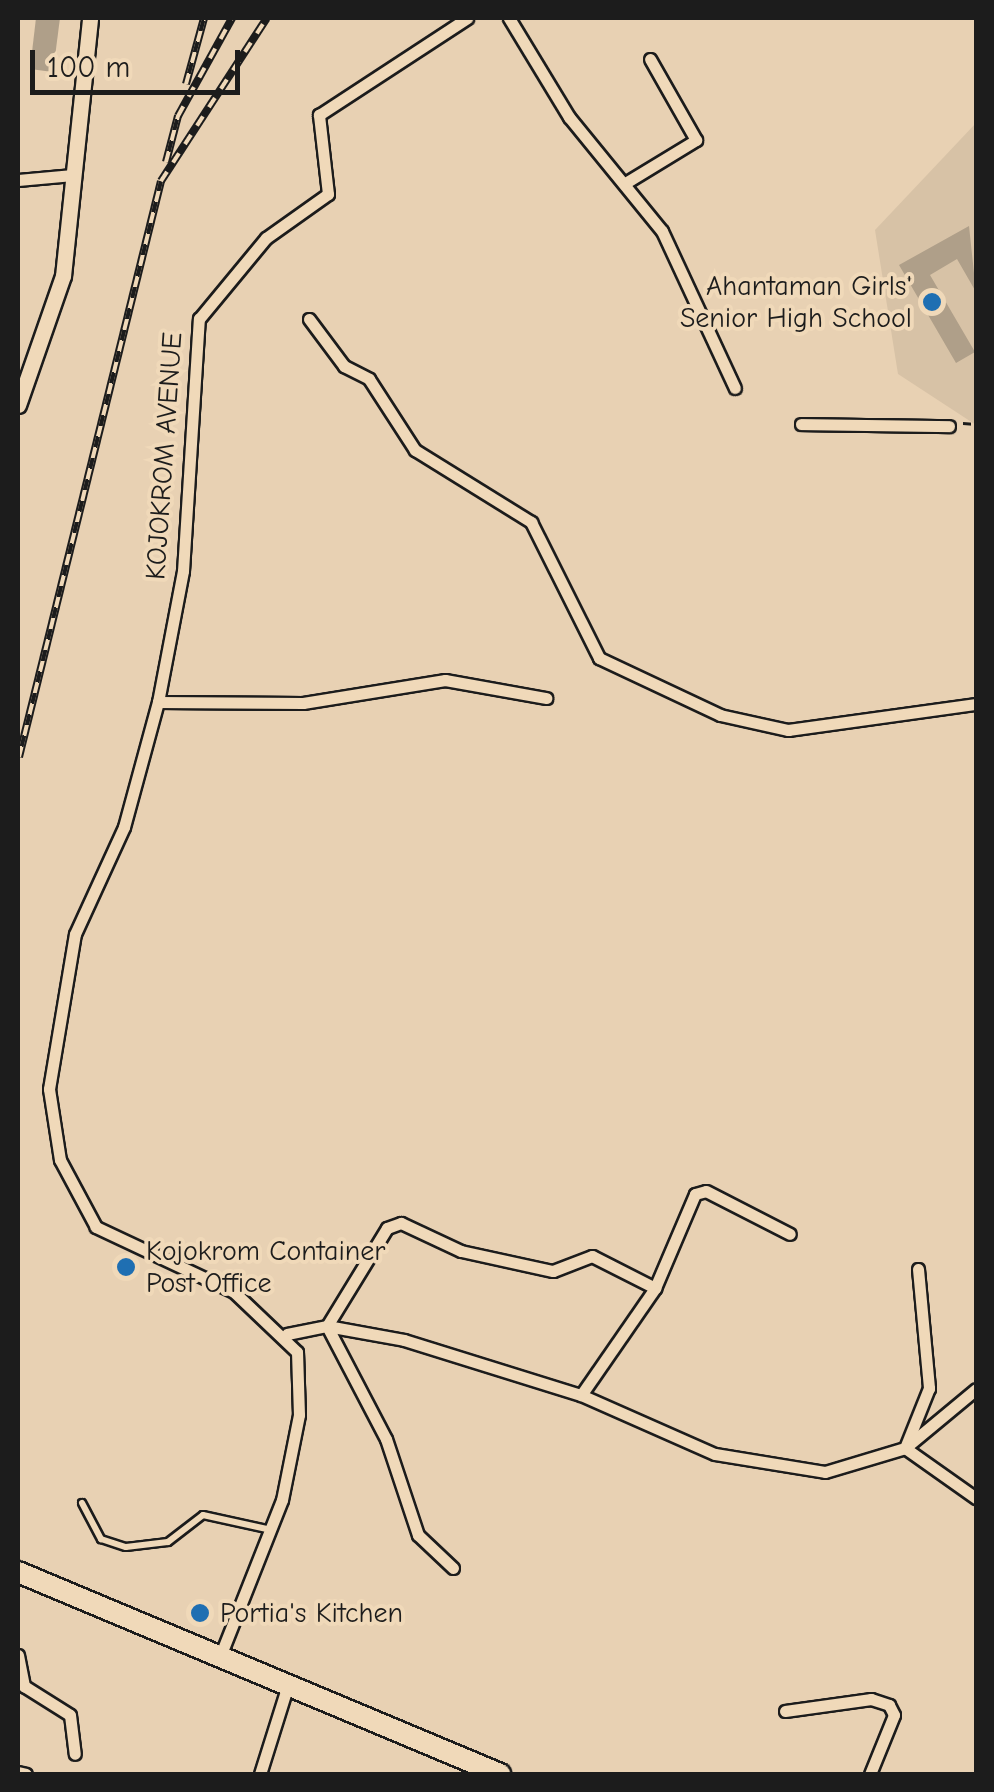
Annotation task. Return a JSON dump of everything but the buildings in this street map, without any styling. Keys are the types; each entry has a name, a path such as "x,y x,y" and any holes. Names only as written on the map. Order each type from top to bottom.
{"highway":[{"path":"18,1572 287,1688 500,1774"}],"street":[{"path":"18,405 22,376 63,276 90,18"},
{"name":"KOJOKROM AVENUE","path":"287,1334 234,1292 96,1228 52,1136 49,1089 75,934 124,828 158,702 183,571 199,319 266,238 328,194 319,115 467,18"},
{"path":"509,18 569,117 627,182 684,269 735,388"},
{"path":"627,182 696,140 650,59"},
{"path":"18,180 73,176"},
{"path":"309,319 344,366 369,379 415,450 530,522 599,658 720,715 788,730 976,704"},
{"path":"802,424 949,426"},
{"path":"158,702 303,703 445,680 546,698"},
{"path":"581,1394 655,1288 700,1191 790,1234"},
{"path":"327,1326 396,1222 461,1251 553,1271 592,1256 655,1288"},
{"path":"905,1448 929,1388 918,1269"},
{"path":"327,1326 386,1440 418,1535 453,1568"},
{"path":"219,1659 272,1530 299,1416 302,1373 287,1334 327,1326 581,1394 752,1462 825,1472 905,1448 976,1389"},
{"path":"905,1448 976,1498"},
{"path":"18,1655 27,1689 70,1715 74,1754"},
{"path":"260,1774 287,1688"},
{"path":"785,1712 872,1699 889,1705 894,1715 870,1774"},
{"path":"18,1772 26,1774"}],"lane":[{"path":"82,1504 101,1539 126,1547 168,1542 203,1515 272,1530"}],"path":[{"path":"949,426 976,424"}],"shaded area":[{"name":"Ahantaman Girls' Senior High School","path":"976,123 976,425 898,374 875,230"}],"railway":[{"path":"186,84 204,18"},
{"path":"166,162 178,116 232,18"},
{"path":"19,757 161,181 267,18"}],"place":[{"name":"Ahantaman Girls' Senior High School","path":"932,302"},
{"name":"Kojokrom Container Post Office","path":"126,1267"},
{"name":"Portia's Kitchen","path":"200,1613"}]}
